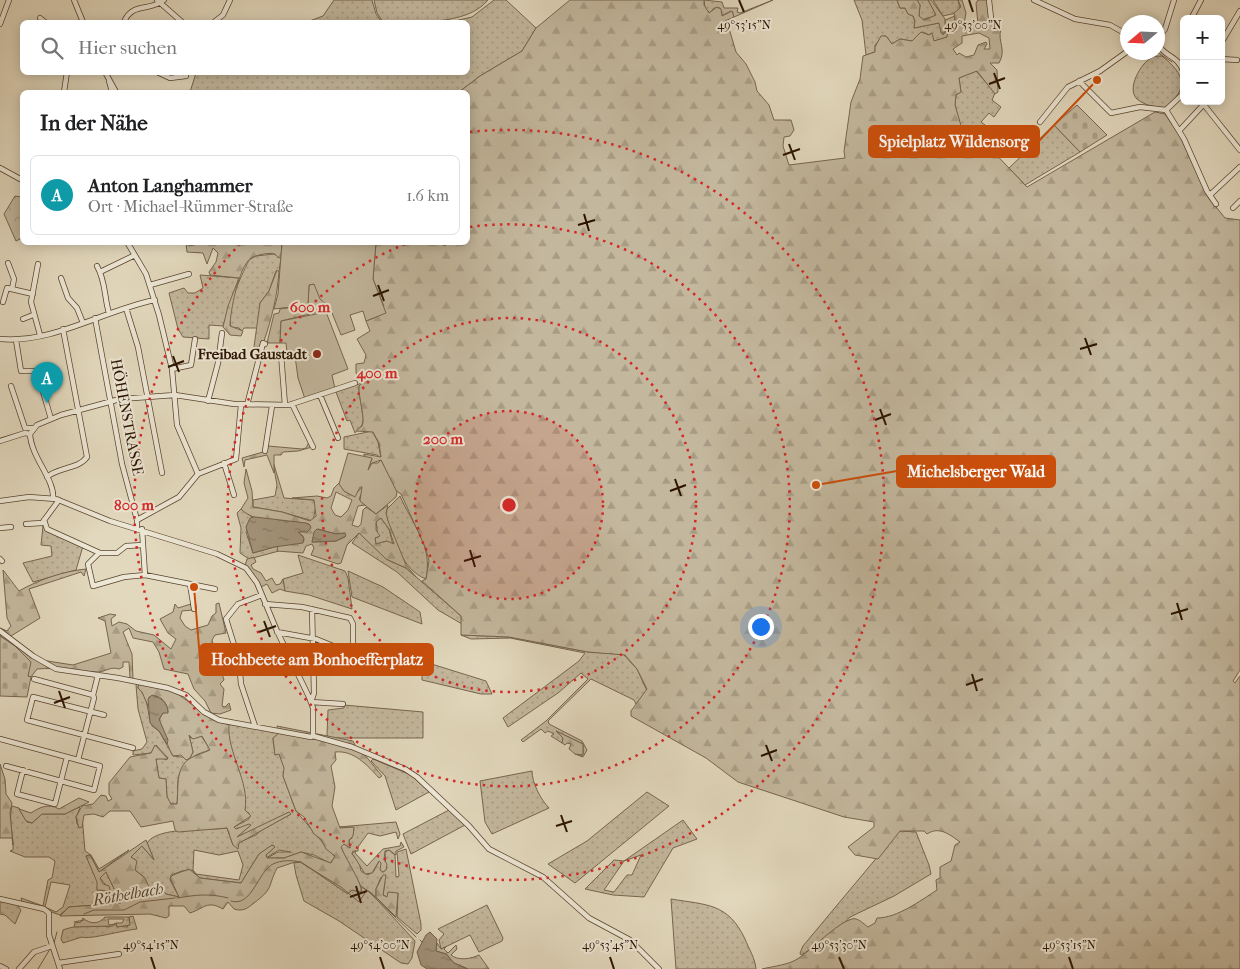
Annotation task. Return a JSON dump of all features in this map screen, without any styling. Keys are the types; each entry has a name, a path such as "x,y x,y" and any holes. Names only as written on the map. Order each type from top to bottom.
{"street":[{"path":"0,24 9,0"},
{"path":"74,0 82,20"},
{"path":"217,20 223,15 230,0"},
{"path":"989,0 991,18"},
{"path":"1034,0 1075,19 1110,25 1120,31"},
{"path":"1165,29 1174,0"},
{"path":"1194,15 1201,0"},
{"path":"125,20 129,14 135,10 152,8 160,1 180,20"},
{"path":"1225,36 1240,11"},
{"path":"1165,54 1178,60 1180,64"},
{"path":"1040,122 1065,90 1100,71 1120,57"},
{"path":"1225,59 1237,60"},
{"path":"64,90 67,75"},
{"path":"106,75 111,90"},
{"path":"107,75 115,90"},
{"path":"166,75 174,78 186,76"},
{"path":"1079,81 1111,113 1140,107 1166,110 1180,97"},
{"path":"1179,131 1201,105"},
{"path":"1205,105 1240,150"},
{"path":"1166,110 1179,131 1216,204"},
{"path":"1210,195 1240,167"},
{"path":"0,168 20,179"},
{"path":"1233,208 1240,201"},
{"path":"128,245 146,274 155,300 172,370 179,433 198,474"},
{"path":"100,272 134,256"},
{"path":"8,263 14,279 12,289"},
{"path":"38,264 31,302 33,316 40,335"},
{"path":"97,266 106,288 105,299 110,314"},
{"path":"150,285 189,274"},
{"path":"61,278 68,298 77,307 82,323"},
{"path":"3,302 7,288 33,294"},
{"path":"0,339 16,340 63,330 155,300"},
{"path":"126,308 138,346 162,473"},
{"path":"23,319 33,316"},
{"name":"HÖHENSTRASSE","path":"95,318 124,473 140,529 145,575"},
{"path":"47,477 54,472 83,462 87,457 63,330"},
{"path":"208,401 218,363 222,333"},
{"path":"172,370 191,365 195,339"},
{"path":"16,340 21,371 37,371 51,419"},
{"path":"137,520 179,497 198,474 236,459 244,405 262,343 265,344"},
{"path":"281,354 285,405"},
{"path":"0,441 27,432 51,419 78,409 111,400 175,395 208,401 272,406 292,404 355,384"},
{"path":"11,386 35,454 53,491 53,498"},
{"path":"320,396 338,438"},
{"path":"292,404 313,447"},
{"path":"265,451 272,406"},
{"path":"224,463 234,495"},
{"path":"0,501 53,498 110,521 222,556 244,566 255,579 277,632 311,702 314,714 313,736"},
{"path":"26,524 41,523 59,500"},
{"path":"44,520 47,529 99,552 117,553 126,546 143,545"},
{"path":"0,528 11,527"},
{"path":"99,552 89,561 88,568 93,586 124,577 145,575 215,589"},
{"path":"190,584 194,609"},
{"path":"255,726 241,684 239,662 226,619 238,604 262,595"},
{"path":"266,604 312,609 352,619 354,633 352,655 313,638 277,632"},
{"path":"311,702 314,693 312,609"},
{"path":"0,631 49,666 65,672 98,675 172,689 186,695 214,718 310,737 313,736 352,747 405,770 417,777 459,816 492,851 543,877 589,918 630,940 659,969"},
{"path":"78,760 91,712 98,675"},
{"path":"34,679 93,695"},
{"path":"104,715 33,697 27,720 133,748"},
{"path":"311,702 343,704"},
{"path":"0,739 100,766 94,790 6,766"},
{"path":"23,770 17,794 55,804 67,757"},
{"path":"0,899 44,909 49,913 48,929 60,969"},
{"path":"19,969 34,952 52,946"},
{"path":"58,963 119,954"},
{"path":"0,966 6,969"}],"green space":[{"path":"334,0 372,0 376,14 380,20 312,20 323,16"},
{"path":"374,0 488,0 479,8 467,14 444,20 382,20 377,13"},
{"path":"494,0 506,0 536,28 522,51 480,76 462,90 191,90 195,75 470,75 470,20 459,20 472,17"},
{"path":"570,0 704,0 704,5 709,13 717,7 721,9 722,16 732,11 734,17 725,21 736,52 746,64 755,82 757,91 769,105 774,120 791,120 794,130 790,136 784,137 783,146 789,165 845,158 844,151 851,102 860,79 863,56 875,52 875,47 881,36 886,36 892,44 900,39 912,41 921,32 929,35 932,33 934,41 947,37 949,22 954,32 956,32 954,13 961,7 958,0 962,0 966,13 964,24 966,26 978,24 976,3 978,0 988,0 993,24 1001,29 1001,58 999,63 990,63 997,70 998,92 995,94 977,71 959,78 961,92 956,95 955,105 967,146 987,145 1027,187 1155,112 1165,114 1180,136 1208,197 1225,218 1240,220 1240,670 1233,681 1235,683 1240,676 1240,969 762,969 795,960 846,921 856,919 868,927 875,923 877,918 900,912 923,899 937,890 936,880 940,878 940,867 951,861 955,845 960,842 940,831 927,834 924,831 900,831 878,859 855,855 848,847 874,827 874,822 844,817 738,782 706,758 631,716 631,711 647,689 637,669 625,655 588,652 509,637 461,635 461,616 422,581 426,579 429,561 426,549 401,494 395,490 381,460 372,463 368,469 372,459 364,457 364,454 381,457 379,443 373,432 356,431 362,426 363,419 359,390 359,386 362,383 356,373 356,364 364,363 366,355 357,339 370,331 366,321 374,318 384,306 373,279 376,245 470,245 470,90 462,90 480,76 522,51 536,28","holes":["979,33 989,38 990,49 984,49 987,44 986,42 978,45 974,55 966,57 959,53 957,55 953,49 962,43 962,36"]},
{"path":"704,0 722,2 724,8 738,8 737,12 740,13 773,0 734,17 731,11 721,16 720,8 714,8 710,13 705,8"},
{"path":"854,0 897,0 900,8 905,8 908,14 913,16 914,28 939,23 943,35 945,32 945,20 955,16 956,32 954,32 951,23 947,37 934,41 931,33 929,35 923,32 912,41 900,39 892,44 886,36 883,36 875,45 875,52 866,55 862,20"},
{"path":"897,0 917,0 920,5 919,16 924,20 936,15 928,0 931,0 945,19 945,33 941,33 939,23 914,28 915,21 913,16 908,14 905,8 900,8"},
{"path":"917,0 928,0 935,12 935,16 921,20 919,16 920,5"},
{"path":"933,0 958,0 960,9 956,13 943,16"},
{"path":"1165,59 1176,69 1179,75 1180,89 1166,108 1151,106 1140,101 1134,95 1133,89 1136,77 1147,61"},
{"path":"976,71 995,93 992,100 1001,107 994,117 989,113 981,122 997,134 986,143 968,146 964,141 955,105 956,95 961,92 959,78"},
{"path":"1077,105 1107,135 1080,152 1054,125"},
{"path":"1054,125 1080,152 1025,185 1009,168"},
{"path":"15,196 20,197 20,239 16,241 4,214"},
{"path":"186,245 282,245 281,258 273,253 256,256 251,258 243,270 233,300 230,326 243,331 241,336 230,335 223,327 228,306 239,278 210,275 209,272 216,262 218,253 213,248 207,264 203,253 187,252"},
{"path":"282,245 376,245 373,279 386,313 366,321 363,311 350,315 355,330 341,335 330,308 320,299 314,284 309,285 308,305 274,309 278,294"},
{"path":"274,254 281,258 279,272 276,271 269,291 260,303 258,328 244,328 242,331 239,328 231,327 230,310 232,302 249,260 256,256"},
{"path":"277,270 279,272 274,307 264,341 261,341 260,347 254,347 260,303 269,291"},
{"path":"200,275 239,278 223,326 209,325 209,339 183,337 178,329 169,293 184,288 188,293 195,293 203,288"},
{"path":"314,284 331,309 281,321 280,343 267,343 274,314 279,313 280,309 308,305 309,285"},
{"name":"Freibad Gaustadt","path":"326,312 348,369 332,375 335,389 305,399 298,378 295,356 287,353 286,343 280,343 281,321"},
{"path":"362,383 359,386 359,390 363,422 355,433 350,420 347,421 336,392"},
{"path":"372,431 378,442 381,458 377,455 344,449 344,437"},
{"path":"309,442 312,447 274,455 274,473 267,455 245,460 244,467 242,458 263,452 268,446 302,449 306,448"},
{"path":"348,453 372,458 368,470 372,463 378,463 381,460 397,492 396,497 376,514 360,501 362,487 360,487 355,497 344,491 339,484"},
{"path":"272,458 284,498 313,500 316,505 313,521 282,512 253,507 253,500 275,496 277,485"},
{"path":"246,469 252,491 253,507 282,512 310,521 316,516 314,500 292,498 317,496 327,498 331,496 334,488 339,483 344,491 354,496 362,487 363,490 359,499 365,505 358,506 352,525 358,527 361,524 363,510 366,507 376,514 388,505 386,513 388,521 406,565 416,577 406,568 386,559 359,533 347,545 341,563 338,564 311,555 314,548 312,544 306,546 303,553 277,551 278,546 304,541 303,536 298,532 305,531 309,524 273,521 247,514 241,509 248,498 244,483","holes":["336,492 352,500 348,510 341,517 335,515 331,508","381,518 389,529 394,544 387,541 376,544 375,538 380,536 376,530 376,522","318,529 336,534 345,533 345,537 336,541 312,542"]},
{"path":"400,496 424,546 427,556 426,579 418,575 405,561 395,543 386,515 387,509"},
{"path":"241,509 252,517 246,532 253,553 278,546 279,551 249,559 240,553 241,528 237,513"},
{"path":"381,518 389,529 393,545 387,541 376,544 375,538 378,537 376,521"},
{"path":"43,526 48,532 83,546 76,570 33,582 23,563 52,556 51,546 41,545"},
{"path":"359,533 388,560 406,568 461,616 462,624 438,610 397,572 352,543"},
{"path":"298,555 345,571 348,578 352,609 309,595 285,591 283,579 303,573"},
{"path":"254,557 256,562 251,565 253,569 261,573 266,581 272,578 276,585 280,584 283,579 285,591 280,589 272,593 267,584 261,587 245,566 247,559"},
{"path":"86,569 84,576 81,572 29,589 40,618 11,636 16,647 0,636 0,628 7,631 11,626 7,618 3,570 19,591 51,577"},
{"path":"348,571 383,587 420,612 422,624 352,597"},
{"path":"219,603 226,633 215,635 212,640 224,680 220,684 224,689 222,706 225,707 229,703 231,710 220,714 211,713 205,701 194,689 188,674 164,669 159,652 153,642 133,638 129,628 123,632 132,654 133,679 130,678 129,662 123,662 123,667 119,669 113,668 97,672 37,669 31,677 28,676 29,660 17,648 19,646 41,660 73,665 111,653 105,621 98,618 110,614 116,615 111,619 112,626 119,622 127,624 136,631 154,635 171,649 176,639 168,633 160,619 173,612 175,604 178,608 191,604 192,610 182,611 180,618 185,626 191,630 208,625 212,616 216,613 216,604"},
{"path":"461,635 509,637 588,652 623,654 637,669 647,691 636,704 634,700 591,679 548,721 549,724 582,741 587,750 583,757 575,754 578,753 581,756 583,744 556,731 563,738 562,743 551,736 554,734 548,731 545,733 541,729 523,742 521,740 546,721 588,679 581,673 558,693 508,727 503,718 579,661 585,653 510,638 471,639"},
{"path":"0,636 15,646 31,662 28,676 31,677 27,697 0,696"},
{"path":"422,661 486,681 492,694 481,694 422,680"},
{"path":"139,683 138,688 146,701 152,726 159,731 173,756 190,758 193,752 189,735 191,738 201,736 210,749 195,756 182,768 178,779 177,804 171,804 167,799 166,779 159,778 156,760 160,757 166,760 168,758 156,745 151,753 133,755 133,751 142,749 147,742 138,709 136,685"},
{"path":"139,683 175,692 211,718 229,725 231,746 242,778 246,799 245,810 251,816 234,827 236,829 251,825 237,837 289,812 291,814 239,843 238,849 233,845 227,828 178,832 175,830 173,821 141,827 130,811 110,811 103,817 94,814 84,815 82,827 79,828 76,817 82,806 93,804 101,795 106,796 108,801 112,799 109,794 109,783 130,757 151,753 155,745 168,759 156,759 159,778 166,779 167,797 171,804 177,804 179,776 184,764 195,756 210,750 202,736 193,739 189,735 193,752 190,758 186,760 181,755 173,756 159,720 163,713 168,712 166,705 160,697 153,696 149,697 148,706 142,692 138,688"},
{"path":"344,705 423,712 423,738 330,738 327,735 328,710 344,708"},
{"path":"228,724 278,732 278,735 273,738 275,755 279,754 285,768 283,776 296,811 335,857 330,863 314,855 301,852 284,858 267,858 278,852 291,852 279,850 266,858 266,855 275,847 273,845 259,854 241,883 200,878 196,874 192,870 182,871 171,875 170,880 179,897 166,894 159,889 151,894 144,877 134,869 136,860 131,857 142,846 154,860 147,843 153,838 161,834 184,830 227,828 233,845 256,835 291,814 289,812 254,830 237,836 251,825 236,829 234,827 249,819 249,813 245,811 240,775 228,738","holes":["194,850 219,855 238,851 243,865 239,880 196,874 193,870"]},
{"path":"277,726 353,741 355,745 351,746 364,754 382,776 379,778 360,759 348,753 335,752 336,760 331,766 335,787 332,806 340,828 354,827 353,836 349,840 350,848 344,844 341,847 359,883 361,892 352,890 348,894 301,862 295,862 277,868 267,891 252,905 243,910 234,909 228,902 223,909 218,906 209,905 190,913 184,906 169,906 169,916 166,918 150,914 60,916 69,907 121,903 106,872 100,878 103,884 109,886 110,891 97,890 97,882 86,856 90,855 99,872 146,840 154,860 142,846 131,857 137,861 135,870 145,878 152,894 161,888 166,894 179,897 170,878 189,869 200,878 241,883 259,854 272,845 275,847 266,855 267,858 284,858 301,852 331,863 335,856 326,849 321,839 314,834 304,817 296,811 283,776 284,768 279,754 275,755 273,738 278,734"},
{"path":"556,731 583,744 583,755 575,754 569,749 571,744 567,743 565,745 562,743 563,738"},
{"path":"373,759 411,775 429,792 396,810 385,776 371,761"},
{"path":"0,764 5,779 6,794 12,803 10,813 13,845 12,838 0,838"},
{"path":"532,771 538,791 549,808 492,834 485,822 480,781"},
{"path":"647,792 669,806 575,883 548,864 587,841"},
{"path":"79,798 89,802 65,814 42,814 32,823 26,821 19,809 31,813 45,806 59,809"},
{"path":"12,806 19,808 27,822 32,823 42,814 65,814 79,807 76,817 77,824 81,828 82,815 85,851 91,855 99,869 129,850 99,872 90,855 86,856 98,882 97,890 111,891 100,878 106,872 121,903 69,907 60,915 22,902 21,898 43,906 48,880 52,878 55,861 49,857 25,857 10,851 13,850","holes":["51,882 70,885 63,907 56,912 45,907"]},
{"path":"449,810 465,825 411,854 403,834"},
{"path":"683,820 697,839 673,848 644,897 613,895 585,889 614,860 624,861","holes":["641,855 632,875 627,875 614,892 604,890 624,861"]},
{"path":"396,822 400,834 398,839 396,832 380,836 368,833 358,847 358,851 353,851 352,854 359,862 361,871 368,875 374,871 379,861 381,862 383,872 386,870 385,852 389,850 395,855 396,877 399,876 397,852 406,849 421,924 421,930 417,934 397,917 398,893 387,897 383,895 385,882 381,877 376,889 376,897 362,887 354,876 341,847 344,844 350,848 349,840 352,838 354,829 353,827 339,827"},
{"path":"899,831 916,832 931,874 894,896 850,917 827,937 801,955 803,946"},
{"path":"401,842 404,847 396,851 396,855 389,850 385,851 384,860 387,864 386,870 383,872 380,870 381,863 379,861 372,873 365,874 352,853 356,851 355,853 367,866 383,849 400,846"},
{"path":"301,862 348,894 351,890 361,892 362,887 370,892 415,941 412,958 408,964 401,963 339,921 304,901 294,863"},
{"path":"383,875 386,875 383,895 387,897 388,892 398,893 396,917 376,897 376,889"},
{"path":"671,899 706,905 724,912 738,927 745,939 756,969 676,969"},
{"path":"0,901 17,905 21,910 15,924 5,915 0,914"},
{"path":"487,905 503,938 502,941 479,952 470,935 441,949 439,940 444,934 438,929"},
{"path":"133,916 137,929 86,938 82,937 63,943 61,939 63,930 74,927 92,925 109,927 116,923 116,926 127,927 130,924 129,917"},
{"path":"105,917 129,917 130,925 117,927 116,923 122,923 124,919 108,919 109,925 115,924 113,926 74,927 75,923 81,922 83,918 94,923"},
{"path":"437,943 441,949 446,947 444,949 448,953 456,945 457,949 451,955 457,958 461,959 479,955 489,969 468,969 454,963 446,954 436,951"}],"water":[{"path":"250,518 306,523 311,528 307,532 298,532 304,538 303,543 274,547 253,553 246,527"},
{"path":"317,529 336,534 345,533 346,536 336,541 312,542 314,532"},
{"path":"152,695 161,699 167,706 168,713 163,713 159,719 168,740 167,744 159,731 150,723 148,699"},
{"path":"430,932 437,939 436,951 446,954 454,963 468,969 427,969 421,965 417,952 426,935"}],"waterway":[{"path":"1165,57 1172,62"},
{"name":"Röthelbach","path":"231,901 238,902 250,894 263,874 273,864 283,861 297,861 341,887 359,902 367,890 416,937"},
{"name":"Röthelbach","path":"177,898 202,895 228,898"},
{"name":"Röthelbach","path":"84,914 94,910 124,910 140,902 175,898"},
{"name":"Röthelbach","path":"74,922 84,920"},
{"path":"54,943 57,932"},
{"path":"38,969 50,949"}],"place":[{"name":"Spielplatz Wildensorg","path":"1097,80"},
{"name":"Freibad Gaustadt","path":"317,354"},
{"name":"Anton Langhammer","path":"47,403"},
{"name":"Michelsberger Wald","path":"816,485"},
{"name":"Hochbeete am Bonhoefferplatz","path":"194,587"}]}
